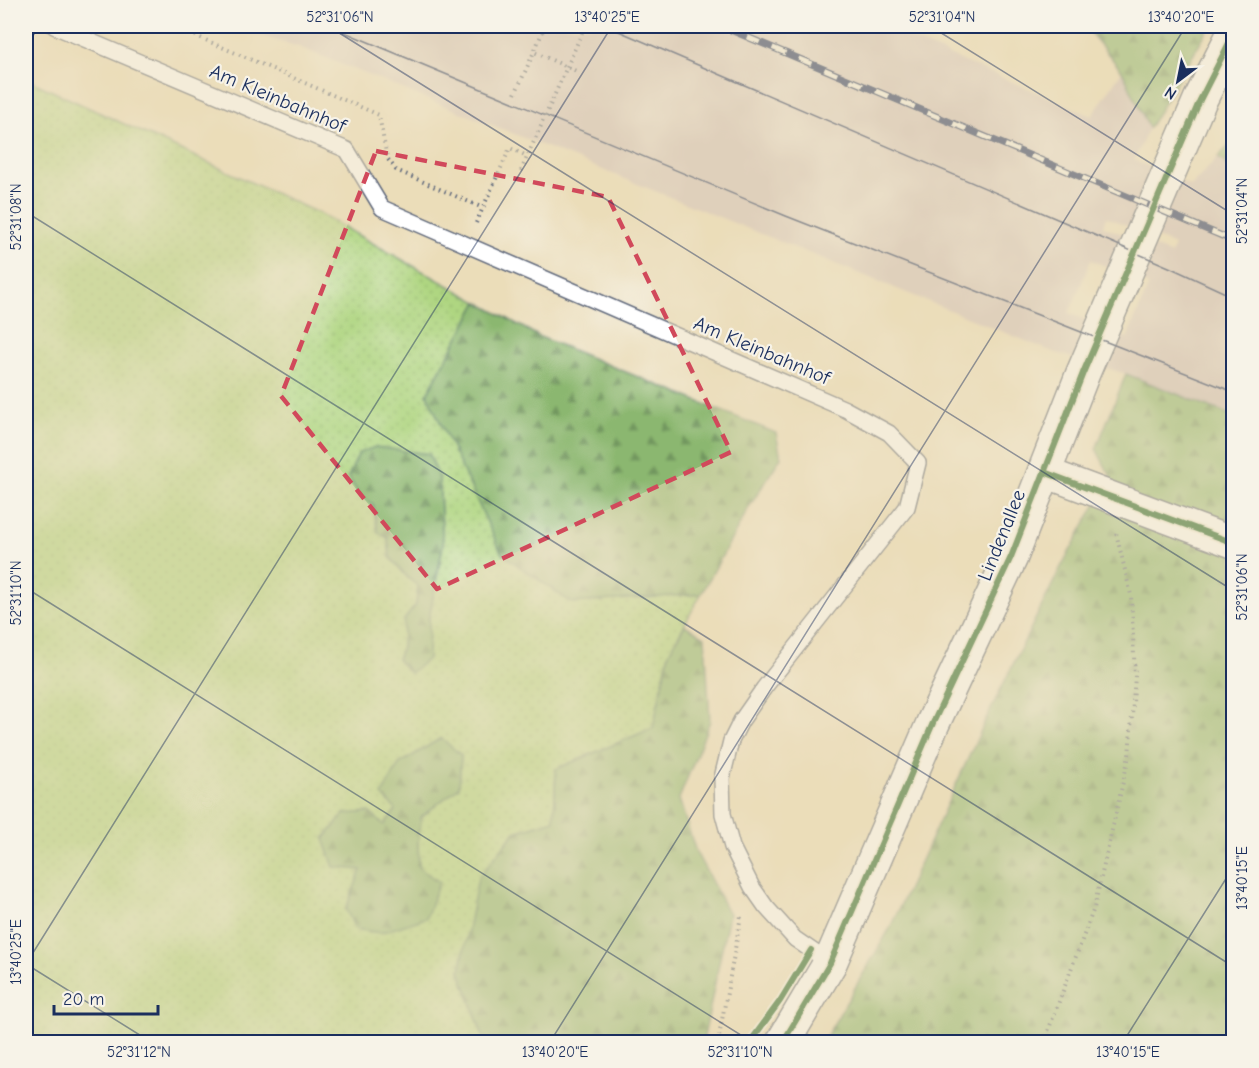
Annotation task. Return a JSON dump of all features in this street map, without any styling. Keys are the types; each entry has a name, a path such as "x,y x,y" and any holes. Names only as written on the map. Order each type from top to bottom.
{"street":[{"name":"Lindenallee","path":"783,1042 830,963 933,723 1011,557 1083,373 1200,100 1233,33"},
{"path":"1044,472 1233,543"}],"lane":[{"name":"Am Kleinbahnhof","path":"54,26 347,150 382,208 845,409 889,434 918,463 907,507 764,688 741,721 731,741 723,778 723,814 732,847 752,886 766,907 795,939 830,963"}],"path":[{"path":"173,26 379,115 387,158 396,170 483,208"},
{"path":"515,94 545,26"},
{"path":"521,171 585,26"},
{"path":"534,52 576,71"},
{"path":"466,245 510,148 527,156"},
{"path":"1044,1042 1094,908 1129,756 1135,676 1131,596 1114,527"},
{"path":"717,1042 740,918 752,886"}],"highlighted area":[{"path":"376,151 608,197 731,452 437,589 281,396"}],"shaded area":[{"path":"226,26 881,26 1092,116 1122,71 1149,128 1134,160 1191,186 1218,157 1233,170 1233,416 1126,374 1053,352 299,47","holes":["1106,217 1174,245 1171,254 1103,226","1091,260 1149,285 1127,338 1069,313"]}],"green space":[{"path":"1085,26 1210,26 1149,128 1122,71"},
{"path":"26,79 318,213 478,302 427,394 642,597 701,594 669,653 653,728 556,769 554,820 515,832 460,971 485,1042 26,1042","holes":["399,451 429,454 439,478 443,545 429,618 428,659 397,659 402,647 404,620 416,605 418,586 390,557 388,538 378,532 373,504","461,755 459,786 421,817 418,843 419,869 346,909 367,857 388,820 412,796"]},
{"path":"1233,142 1233,170 1218,157"},
{"path":"478,302 540,337 776,433 781,457 751,504 701,594 572,603 502,554 427,394"},
{"path":"1126,374 1233,416 1233,1042 823,1042 889,930 988,715 1062,565 1111,477 1096,449"},
{"path":"375,447 429,454 439,478 443,545 429,618 428,659 410,673 397,659 402,647 404,620 416,605 418,586 390,557 388,538 378,532 373,504 361,498 348,477 359,453"},
{"path":"685,625 705,637 710,721 679,799 696,852 729,914 703,1042 485,1042 460,971 478,878 515,832 554,820 556,769 653,728 669,653"},
{"path":"441,738 461,755 459,787 421,817 418,843 419,868 439,882 426,918 380,933 355,929 346,909 361,870 334,867 324,839 344,814 369,812 384,825 396,810 382,795 399,764"}],"tram line":[{"path":"330,26 786,216 1234,392"},
{"path":"607,26 1234,297"}],"railway":[{"path":"721,26 1234,241"}],"cycle path":[{"path":"783,1042 830,963 933,723 1011,557 1083,373 1200,100 1234,33"},
{"path":"1044,472 1234,543"},
{"path":"750,1042 780,1001 811,950"}]}
